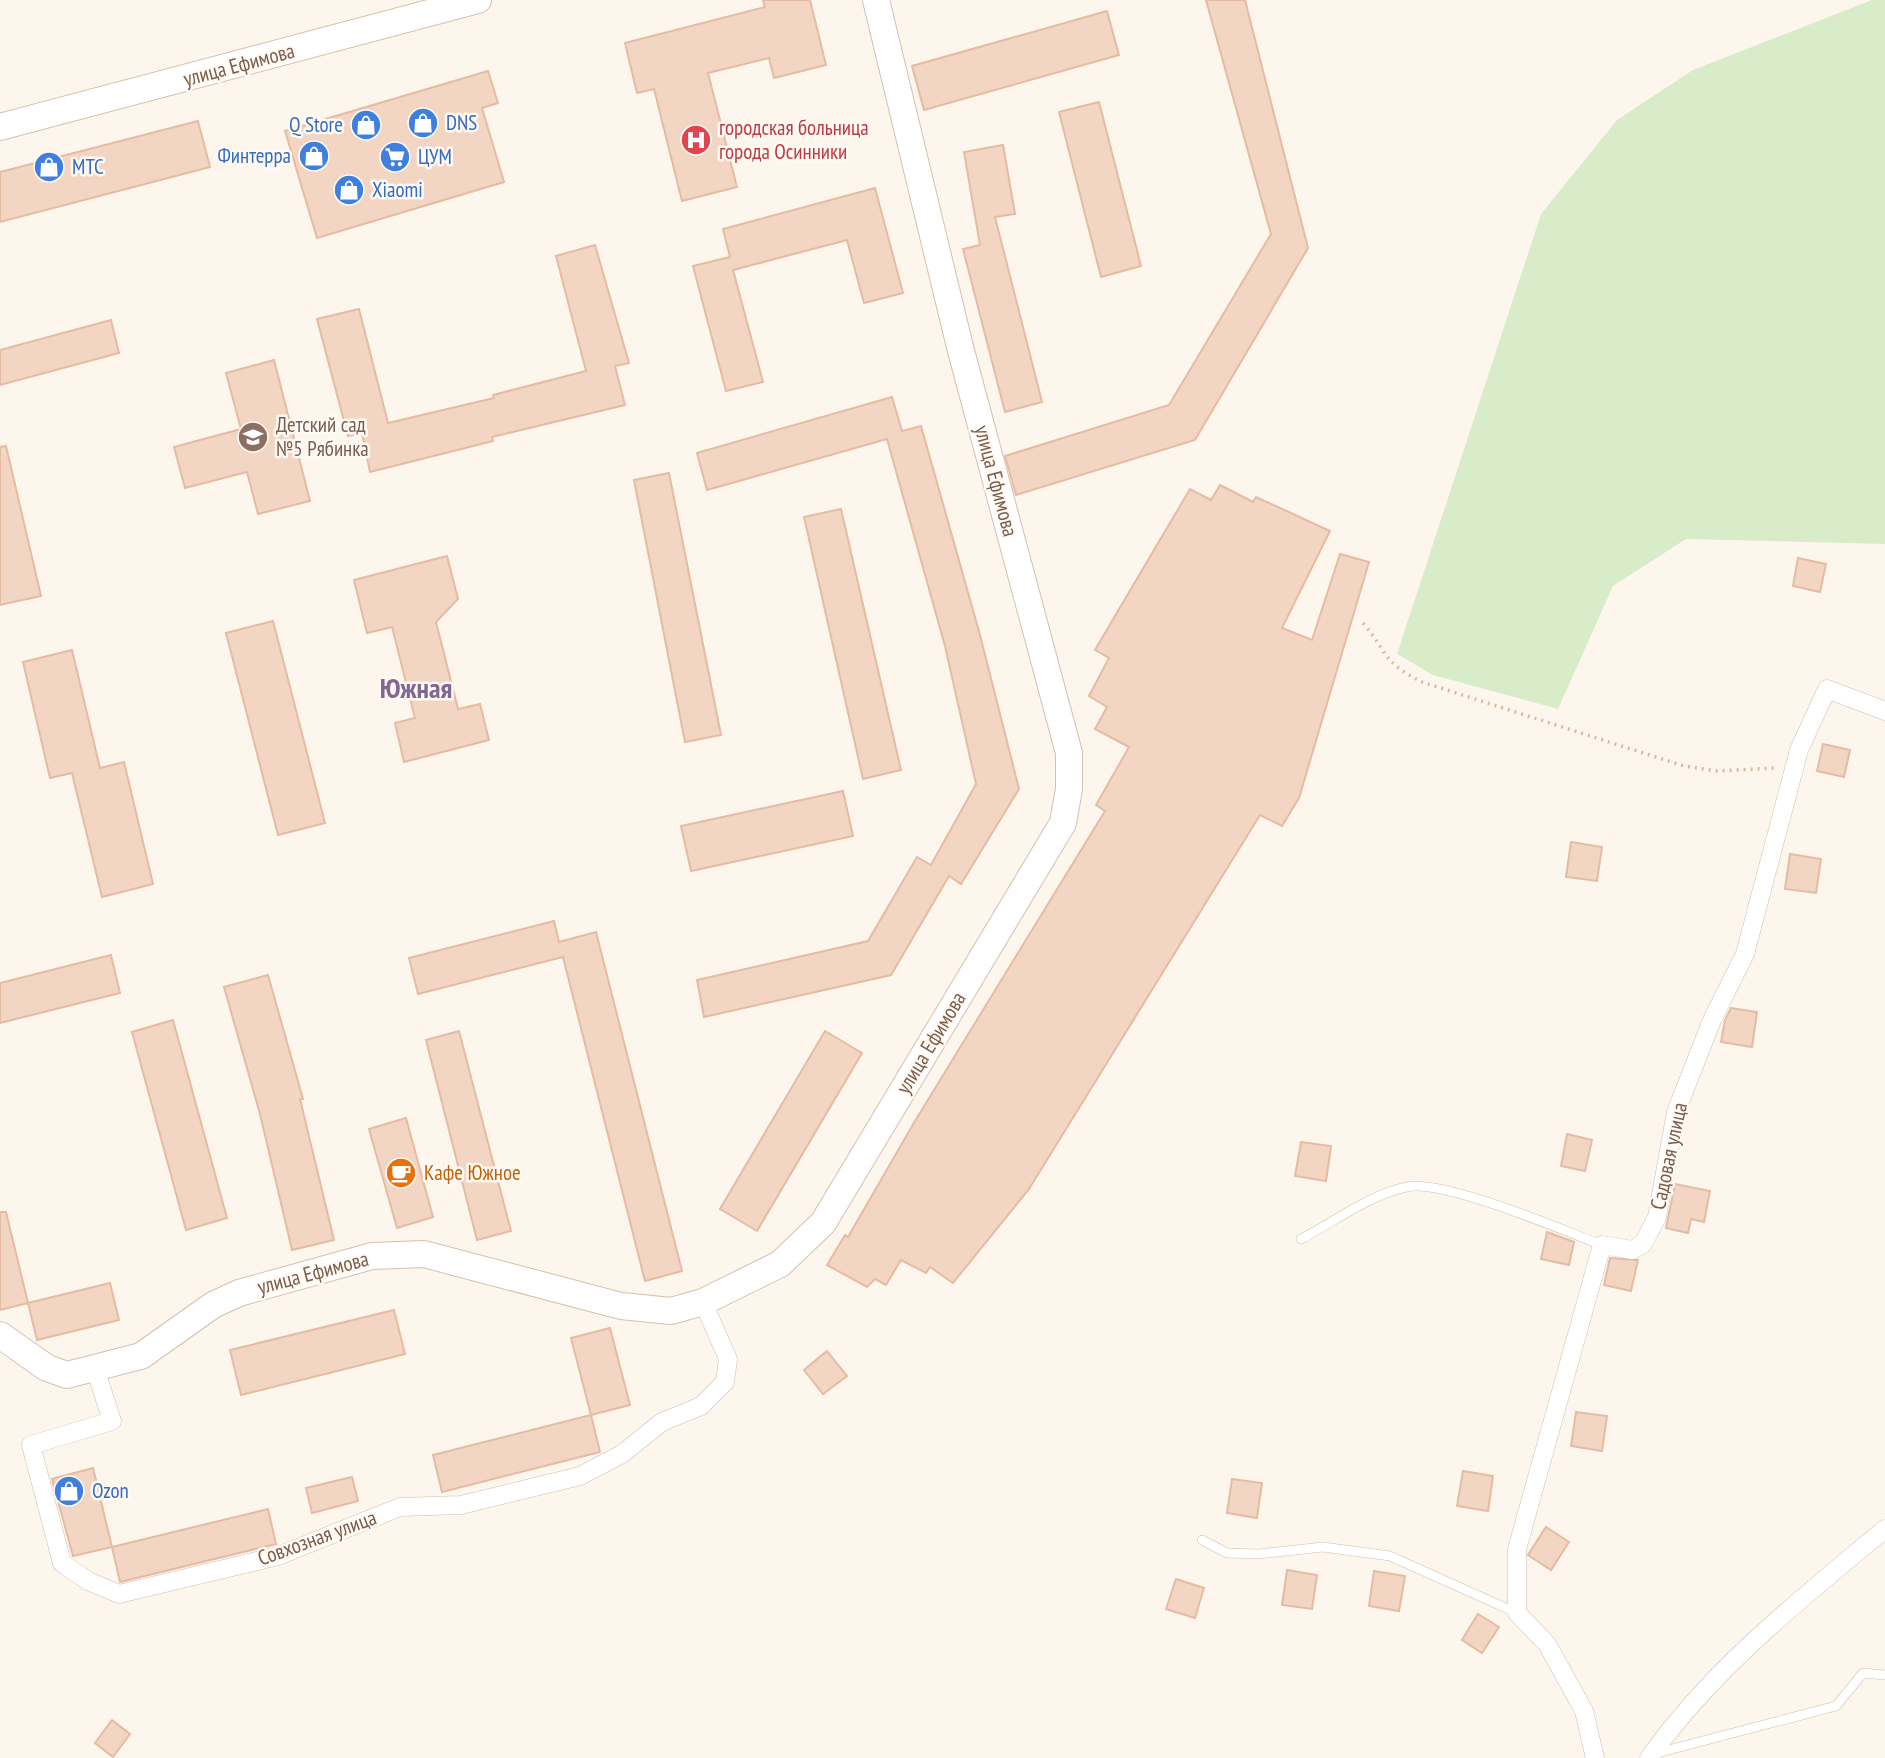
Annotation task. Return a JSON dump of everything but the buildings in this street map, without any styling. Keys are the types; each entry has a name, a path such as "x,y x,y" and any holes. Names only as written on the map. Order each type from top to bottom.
{"street":[{"name":"улица Ефимова","path":"0,127 398,11 477,0"},
{"name":"улица Ефимова","path":"0,1335 67,1375 141,1356 213,1305 239,1293 372,1256 424,1254 621,1306 671,1311 703,1302 780,1264 823,1223 1063,823 1069,789 1069,753 960,347 876,0"},
{"name":"Садовая улица","path":"1602,1245 1632,1250 1643,1244 1657,1217 1676,1112 1712,1020 1745,954 1798,750 1827,689 1885,711"},
{"path":"1595,1758 1584,1711 1547,1644 1517,1612 1517,1549 1602,1245"},
{"name":"Совхозная улица","path":"95,1368 112,1421 31,1445 62,1563 88,1581 119,1594 278,1556 400,1507 461,1505 580,1476 622,1454 662,1422 701,1406 724,1382 727,1359 703,1302"},
{"path":"1650,1756 1711,1682 1774,1621 1885,1529"}],"lane":[{"path":"1301,1239 1376,1199 1408,1186 1441,1190 1489,1203 1602,1245"},
{"path":"1202,1540 1227,1553 1259,1554 1323,1547 1390,1556 1517,1612"},
{"path":"1650,1756 1836,1706 1863,1673 1885,1675"}],"path":[{"path":"1363,623 1384,656 1397,669 1422,682 1684,766 1717,771 1794,768"}],"green space":[{"path":"1872,0 1885,0 1885,544 1686,539 1613,586 1558,709 1433,675 1397,654 1541,214 1617,120 1693,70"}],"place":[{"name":"DNS","path":"423,123"},
{"name":"Q Store","path":"366,125"},
{"name":"городская больница города Осинники","path":"696,140"},
{"name":"Финтерра","path":"314,156"},
{"name":"ЦУМ","path":"395,157"},
{"name":"МТС","path":"49,167"},
{"name":"Xiaomi","path":"349,190"},
{"name":"Детский сад №5 Рябинка","path":"253,437"},
{"name":"Кафе Южное","path":"401,1173"},
{"name":"Ozon","path":"69,1491"}],"district":[{"name":"Южная","path":"416,688"}]}
